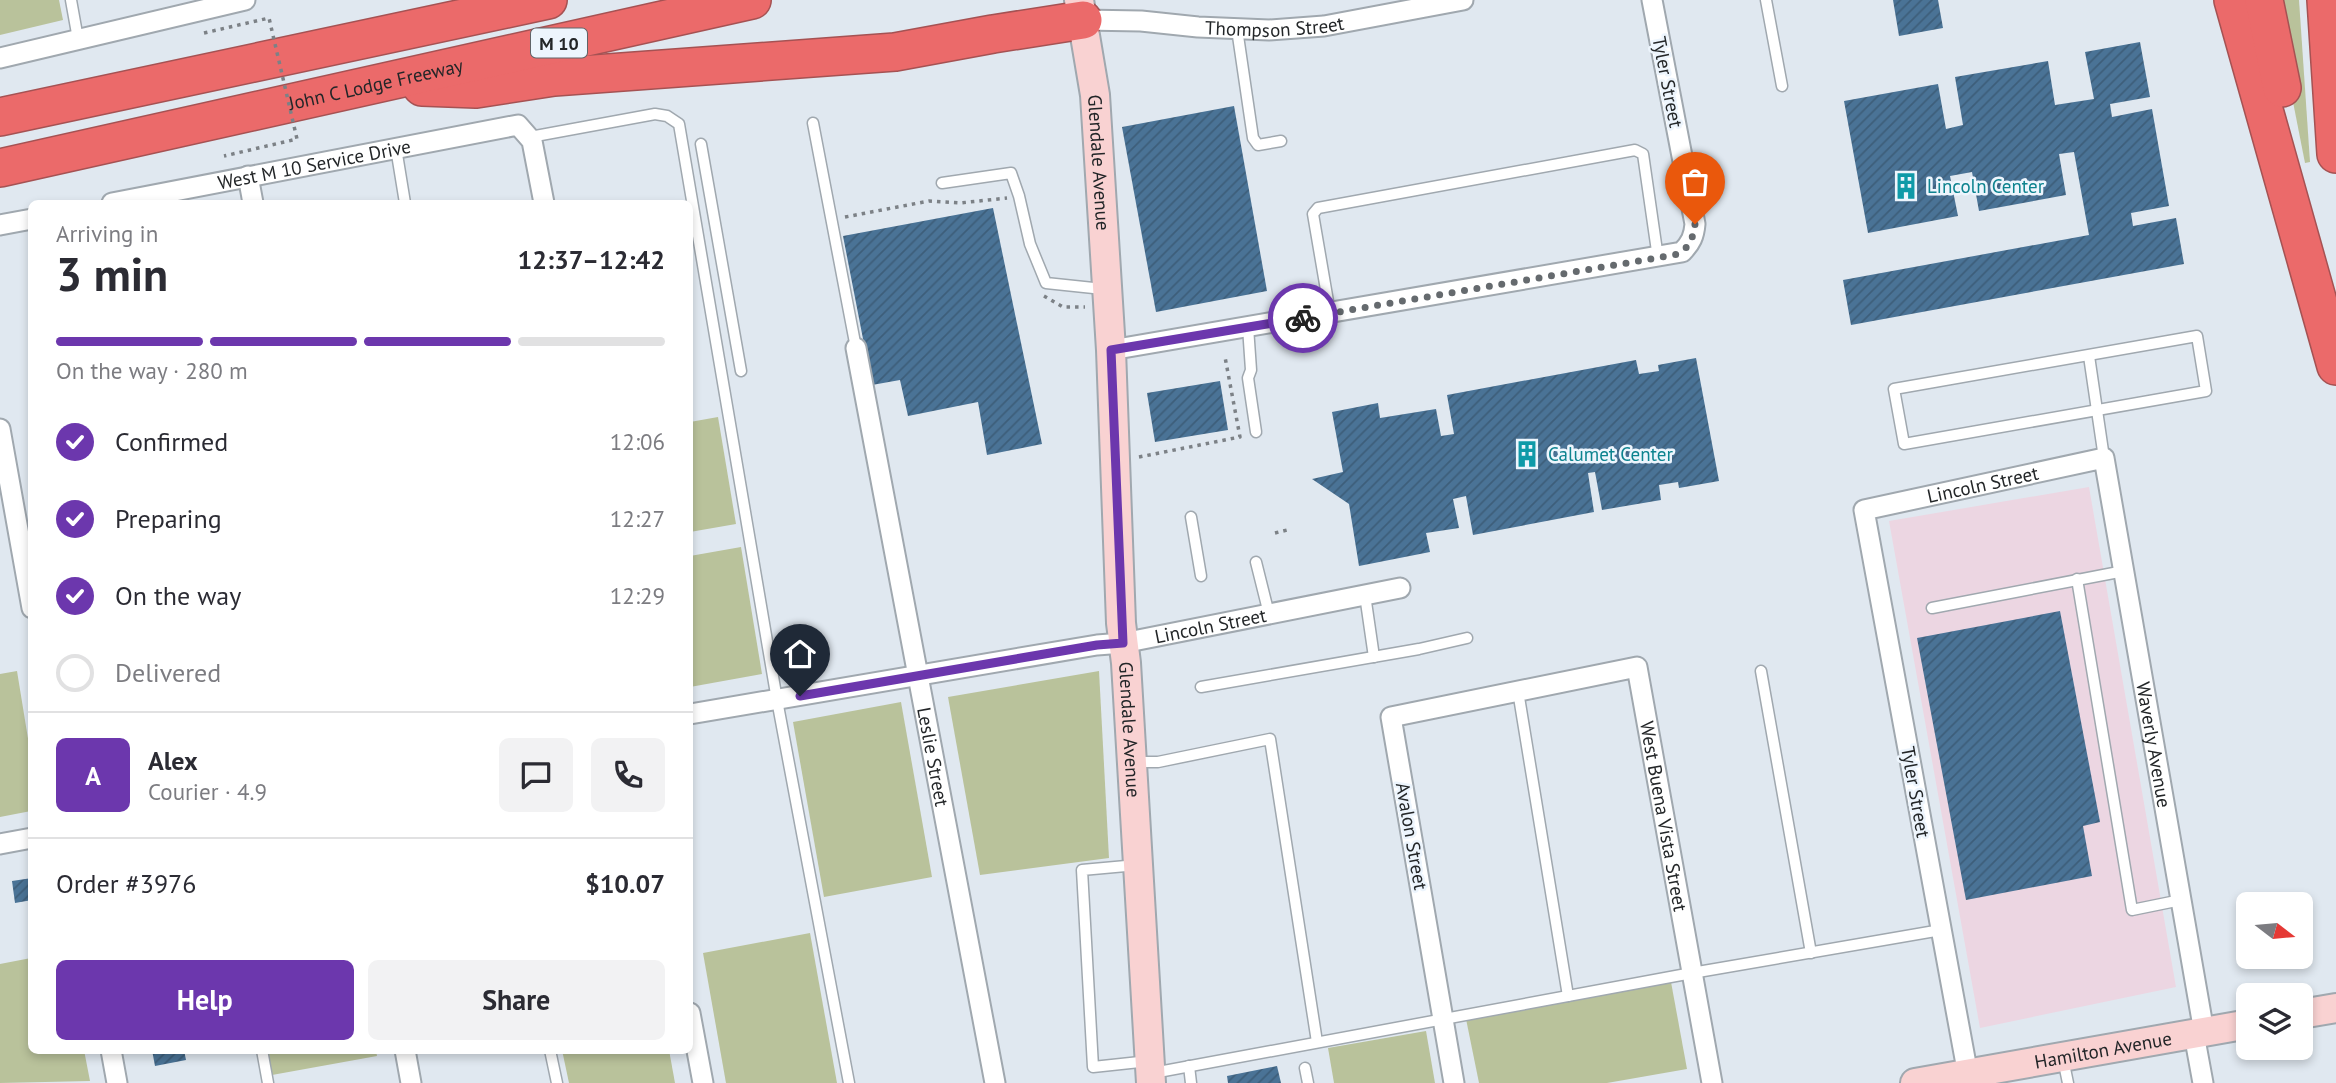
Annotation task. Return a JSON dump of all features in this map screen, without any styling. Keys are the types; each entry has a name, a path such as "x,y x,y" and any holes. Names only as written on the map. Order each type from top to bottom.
{"highway":[{"name":"M 10","path":"0,117 497,7 548,0"},
{"name":"John C Lodge Freeway","path":"0,167 752,0"},
{"path":"2233,0 2336,366"},
{"path":"2264,0 2303,182 2336,314"},
{"path":"2326,0 2336,155"},
{"path":"365,86 476,89 554,78 895,52 993,34 1081,10"}],"street":[{"path":"0,58 217,3 245,0"},
{"name":"Thompson Street","path":"1081,10 1198,27 1269,30 1324,26 1463,0"},
{"name":"Tyler Street","path":"1653,0 1695,224 1689,245 1682,252 1658,258"},
{"name":"Glendale Avenue","path":"1081,10 1095,95 1111,350 1123,643 1150,1073"},
{"path":"524,131 532,141 543,200"},
{"name":"West M 10 Service Drive","path":"127,200 396,148 524,131"},
{"path":"248,176 252,200"},
{"path":"0,225 28,220"},
{"path":"1111,350 1658,258"},
{"name":"Leslie Street","path":"856,348 995,1083"},
{"path":"0,429 28,585"},
{"name":"Lincoln Street","path":"1864,510 2104,458"},
{"name":"Waverly Avenue","path":"2104,458 2182,900 2203,1083"},
{"name":"Tyler Street","path":"1864,510 1968,1075"},
{"name":"Lincoln Street","path":"693,714 1097,645 1123,643 1400,588"},
{"name":"West Buena Vista Street","path":"1518,691 1637,667 1712,1083"},
{"name":"Avalon Street","path":"1454,1083 1391,717 1518,691"},
{"path":"0,844 28,839"},
{"path":"2313,1012 2336,1007"},
{"name":"Hamilton Avenue","path":"1919,1083 1968,1075 2065,1070 2199,1033 2236,1026"},
{"path":"693,1029 703,1083"},
{"path":"112,1054 117,1083"},
{"path":"406,1054 411,1083"}],"lane":[{"path":"71,0 78,39"},
{"path":"1766,0 1782,86"},
{"path":"1237,29 1253,138 1258,145 1281,141"},
{"path":"524,131 655,114 667,116 680,124 693,200"},
{"path":"813,123 856,348"},
{"path":"701,144 727,269 741,370"},
{"path":"396,148 405,200"},
{"path":"1330,313 1312,214 1318,208 1635,150 1643,154 1658,258"},
{"path":"942,183 1011,173 1030,244 1046,283 1107,290"},
{"path":"693,201 777,700 849,1083"},
{"path":"705,273 727,269"},
{"path":"1248,327 1251,370 1248,378 1256,432"},
{"path":"2197,336 2206,391 2097,411 1904,444 1894,389 2197,336"},
{"path":"2089,356 2104,458"},
{"path":"1191,517 1202,576"},
{"path":"1256,562 1269,614"},
{"path":"1932,608 2124,570"},
{"path":"2077,579 2132,910 2182,900"},
{"path":"1365,595 1374,657"},
{"path":"1201,687 1467,638"},
{"path":"1761,671 1811,953"},
{"path":"1518,691 1568,996"},
{"path":"1131,762 1158,762 1270,739 1317,1042"},
{"path":"1138,864 1082,870 1093,1068 1150,1073 1941,930"},
{"path":"263,1054 268,1083"},
{"path":"551,1054 557,1083"},
{"path":"1189,1066 1191,1083"},
{"path":"1305,1068 1308,1083"}],"path":[{"path":"204,33 269,18 297,139 224,156"},
{"path":"843,218 929,201 960,203 1013,198"},
{"path":"1041,293 1048,300 1063,307 1085,307"},
{"path":"1139,457 1240,437 1225,357"},
{"path":"1275,533 1287,530"}],"shaded area":[{"path":"2089,487 2176,987 1980,1028 1889,521"}],"green space":[{"path":"0,0 59,0 63,20 0,35"},
{"path":"2273,0 2299,0 2310,162 2305,163"},
{"path":"718,417 736,524 693,531 693,421"},
{"path":"741,547 762,674 693,686 693,555"},
{"path":"17,671 28,739 28,812 0,817 0,674"},
{"path":"1099,671 1109,858 980,875 948,697"},
{"path":"901,702 932,877 824,897 793,722"},
{"path":"810,933 837,1083 726,1083 703,953"},
{"path":"28,959 28,1054 85,1054 90,1081 0,1083 0,964"},
{"path":"1671,982 1687,1069 1607,1083 1479,1083 1466,1019"},
{"path":"1426,1031 1435,1083 1334,1083 1328,1048"},
{"path":"268,1054 377,1054 377,1056 272,1075"},
{"path":"563,1054 670,1054 675,1083 569,1083"}],"building":[{"path":"1893,0 1938,0 1943,28 1899,36"},
{"name":"Lincoln Center","path":"2140,42 2150,97 2110,104 2112,117 2152,109 2169,206 2131,213 2133,226 2176,218 2184,264 1851,325 1843,280 2089,235 2074,152 2059,154 2066,195 1979,211 1972,172 1950,176 1958,216 1868,233 1844,101 1938,84 1946,129 1963,125 1955,77 2048,61 2055,105 2094,99 2085,52"},
{"path":"1234,106 1267,291 1156,312 1122,127"},
{"path":"993,208 1042,444 987,455 978,402 908,416 900,380 872,385 843,236"},
{"name":"Calumet Center","path":"1696,358 1719,481 1679,488 1678,482 1659,485 1661,500 1602,510 1595,472 1588,473 1594,512 1473,535 1466,496 1453,499 1459,528 1426,533 1430,552 1359,566 1349,504 1312,479 1343,472 1332,412 1378,403 1380,418 1436,409 1441,436 1454,434 1447,395 1636,360 1639,374 1659,371 1658,365"},
{"path":"1220,381 1228,430 1155,442 1147,393"},
{"path":"2060,611 2100,822 2083,826 2092,876 1966,900 1917,638"},
{"path":"28,879 28,901 15,903 12,881"},
{"path":"153,1054 185,1054 186,1060 155,1066"},
{"path":"1277,1066 1281,1083 1228,1083 1227,1076"}],"way so far":[{"path":"1303,318 1674,255 1689,245 1695,224"}],"place":[{"name":"Lincoln Center","path":"1906,186"},
{"name":"Calumet Center","path":"1527,454"}],"route":[{"path":"800,696 1097,645 1123,643 1111,350 1303,318"}]}
